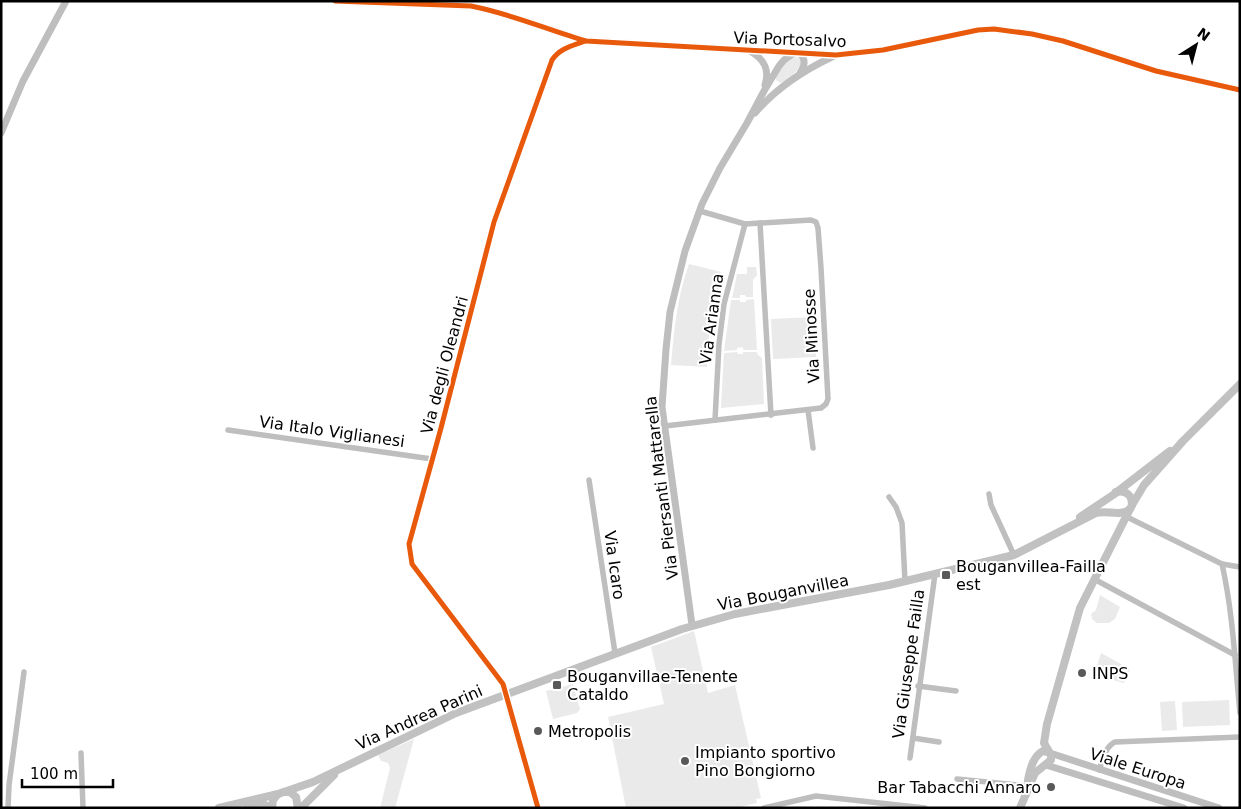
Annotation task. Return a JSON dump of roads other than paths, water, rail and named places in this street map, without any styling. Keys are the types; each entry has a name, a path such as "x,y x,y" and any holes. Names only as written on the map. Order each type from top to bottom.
{"main road":[{"path":"1026,789 1035,773 1051,760 1044,743 1047,724 1080,608 1109,548 1144,485 1183,441 1240,384"},
{"path":"1067,528 1183,441"},
{"path":"1109,548 1118,524 1110,504 1114,494 1121,491 1128,494 1131,498 1130,510"},
{"path":"1067,528 1103,511 1124,513 1130,510"},
{"name":"Via Bouganvillea","path":"507,694 692,625 735,614 807,602 905,581 1014,555 1067,528"},
{"name":"Via Andrea Parini","path":"220,808 280,793 313,782 456,713 507,694"},
{"path":"1046,765 1038,762 1038,754 1039,743 1047,724"},
{"path":"1020,808 1029,774 1038,754 1043,751 1049,752"},
{"path":"299,808 344,767"},
{"path":"238,808 260,803 272,808 273,800 280,793 293,794 298,800 299,808"}],"street":[{"path":"1,133 23,81 66,1"},
{"name":"Via Portosalvo","path":"336,1 480,8 586,41 836,55 883,50 978,30 1010,30 1063,41 1156,71 1240,90"},
{"name":"Via degli Oleandri","path":"507,694 503,684 411,562 409,544 494,222 555,54 564,48 586,41"},
{"path":"749,51 761,59 767,70 764,91"},
{"path":"747,124 764,91 784,60 797,53 804,59 800,73"},
{"path":"747,124 776,90 800,73 836,55"},
{"name":"Via Piersanti Mattarella","path":"692,625 662,407 670,312 685,251 700,211 720,168 747,124"},
{"name":"Via Minosse","path":"665,426 821,408 828,399 817,225 811,220 745,224 700,211"},
{"path":"760,223 771,415"},
{"name":"Via Arianna","path":"714,420 718,344 724,304 745,224"},
{"path":"808,410 813,448"},
{"name":"Via Italo Viglianesi","path":"228,430 432,459"},
{"name":"Via Icaro","path":"589,480 614,653"},
{"path":"989,494 991,505 1014,555"},
{"path":"889,496 896,506 902,522 905,581"},
{"path":"1130,510 1222,564 1240,567"},
{"path":"1222,564 1228,589 1240,712"},
{"name":"Via Giuseppe Failla","path":"910,758 934,574"},
{"path":"1094,579 1235,655"},
{"path":"8,808 9,785 24,672"},
{"path":"918,686 956,691"},
{"path":"507,694 538,808"},
{"path":"1099,770 1106,750 1116,742 1240,737"},
{"path":"912,738 939,742"},
{"name":"Viale Europa","path":"1049,752 1219,808"},
{"path":"81,753 83,808"},
{"name":"Viale Europa","path":"1046,765 1179,807"},
{"path":"957,779 1026,789"},
{"path":"764,808 782,806 816,796 925,808"}],"place":[{"name":"Bouganvillea-Failla est","path":"946,575"},
{"name":"INPS","path":"1082,673"},
{"name":"Bouganvillae-Tenente Cataldo","path":"557,685"},
{"name":"Metropolis","path":"538,731"},
{"name":"Impianto sportivo Pino Bongiorno","path":"685,761"},
{"name":"Bar Tabacchi Annaro","path":"1051,787"}]}
